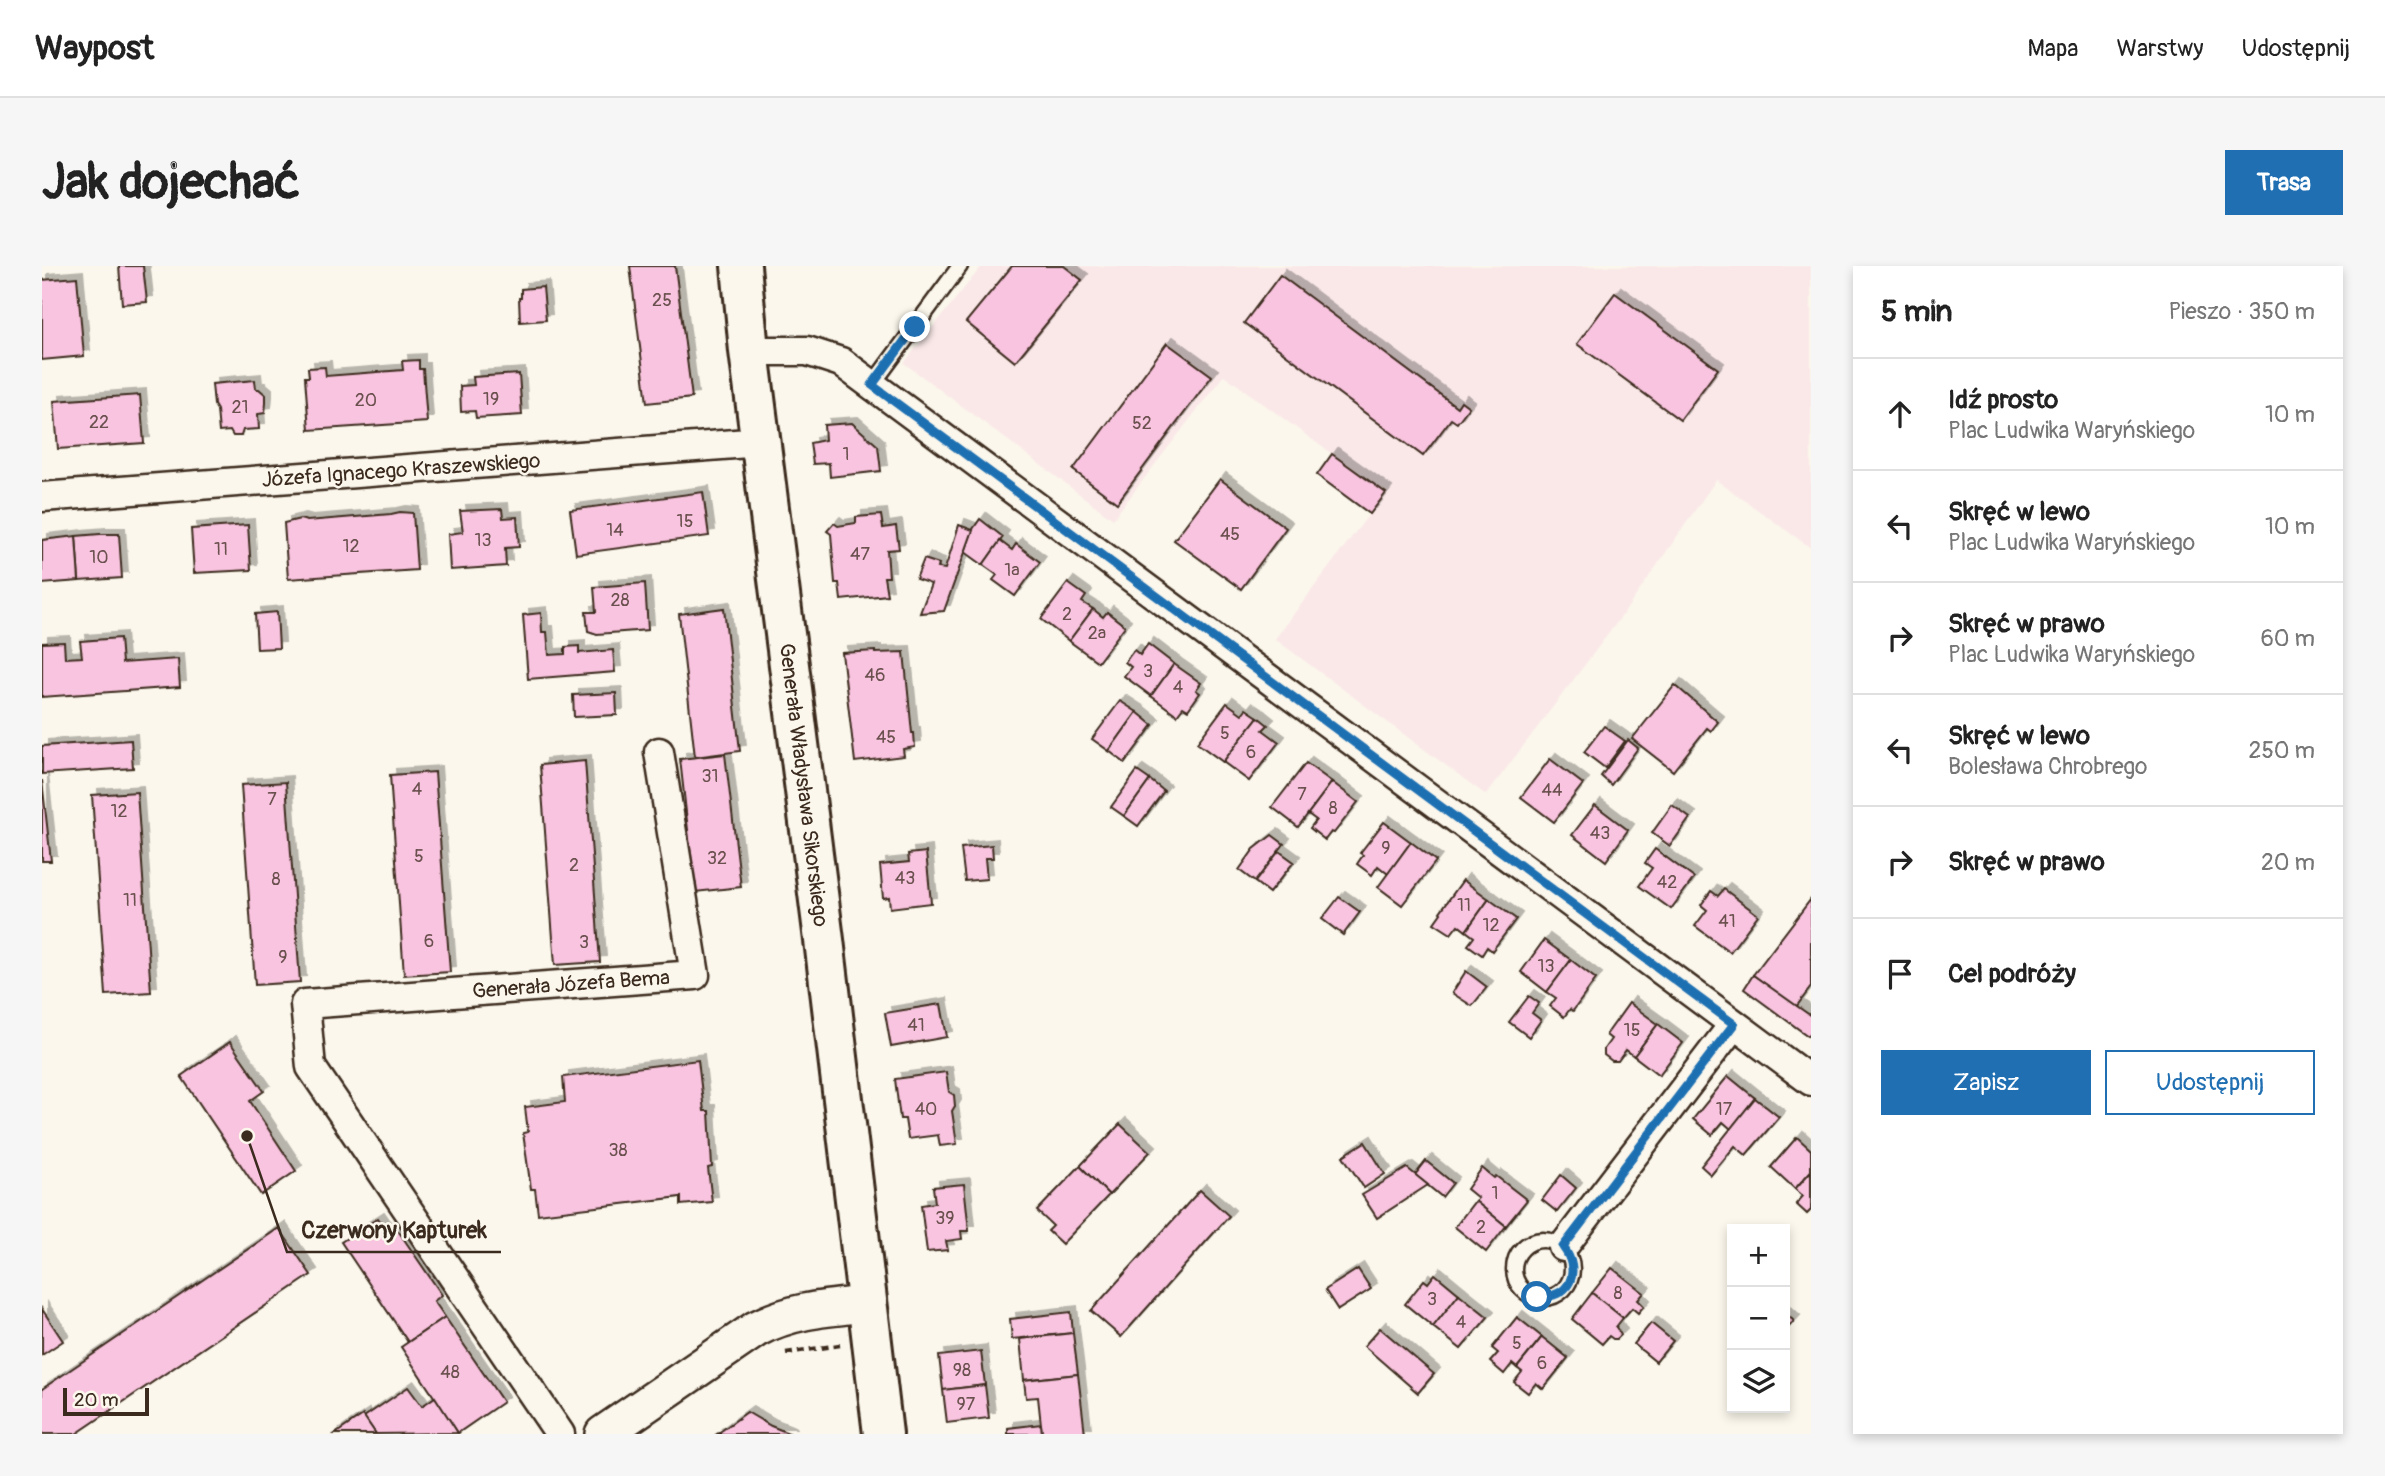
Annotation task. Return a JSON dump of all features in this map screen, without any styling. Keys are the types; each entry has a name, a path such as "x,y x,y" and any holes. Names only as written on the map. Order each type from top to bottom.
{"main road":[{"name":"Generała Władysława Sikorskiego","path":"741,266 749,351 883,1434"}],"street":[{"path":"749,351 807,351 841,362 1811,1081"},
{"name":"Józefa Ignacego Kraszewskiego","path":"42,497 761,442"},
{"name":"Generała Józefa Bema","path":"560,1434 311,1067 305,1004 695,975 659,752"},
{"path":"1563,1247 1734,1024"},
{"path":"603,1434 756,1329 778,1317 867,1304"}],"lane":[{"path":"872,385 960,266"},
{"path":"1535,1240 1555,1242 1563,1247 1572,1263 1569,1282 1564,1290 1547,1298 1537,1297 1521,1287 1514,1270 1520,1252 1535,1240"}],"path":[{"path":"782,1354 840,1345"}],"shaded area":[{"path":"982,266 1811,266 1811,548 1716,480 1624,613 1486,795 1275,639 1385,493 1224,375 1113,519 904,363"}],"building":[{"path":"119,266 143,266 147,302 122,304"},
{"path":"630,266 675,266 692,398 647,403"},
{"path":"1012,266 1064,266 1082,280 1015,362 966,322"},
{"path":"1280,275 1457,407 1461,401 1469,407 1457,423 1451,419 1423,456 1244,323"},
{"path":"77,277 84,356 42,360 42,280"},
{"path":"543,287 546,320 520,322 521,289"},
{"path":"1615,293 1718,369 1680,420 1577,344"},
{"path":"1167,343 1212,376 1117,503 1073,470"},
{"path":"419,360 419,369 423,369 427,422 309,430 305,377 309,377 308,368 325,367 326,376 403,370 402,361"},
{"path":"519,374 522,415 476,418 475,411 461,412 460,386 474,385 473,377"},
{"path":"255,380 256,389 266,395 265,413 258,414 259,429 243,430 241,436 233,436 230,431 219,432 212,384"},
{"path":"140,395 144,443 58,449 54,401"},
{"path":"852,423 878,446 881,471 830,477 829,463 813,464 810,443 825,440 824,425"},
{"path":"1332,454 1386,493 1370,514 1317,475"},
{"path":"1220,479 1286,528 1241,589 1174,540"},
{"path":"703,492 709,536 576,554 570,510"},
{"path":"502,509 503,518 517,517 519,547 505,548 506,566 450,570 448,534 463,532 460,511"},
{"path":"413,513 417,570 288,579 284,523 300,519 307,521"},
{"path":"881,515 883,528 896,526 899,549 887,550 889,577 884,577 887,595 841,600 839,583 835,583 831,534 827,531 834,523 838,526 856,523 856,517"},
{"path":"980,519 1003,537 983,565 965,552 973,529"},
{"path":"248,525 251,570 194,573 191,529"},
{"path":"959,525 973,530 944,611 920,613 931,584 916,579 924,559 939,564 938,568 945,569"},
{"path":"119,534 122,578 79,581 76,536"},
{"path":"76,536 79,581 42,584 42,540"},
{"path":"1000,541 1012,550 1016,544 1040,562 1015,596 993,580 997,575 983,565"},
{"path":"645,583 648,630 597,634 588,631 586,612 596,612 594,587"},
{"path":"1068,583 1086,596 1082,602 1093,609 1069,641 1041,619"},
{"path":"724,608 740,751 695,757 679,614"},
{"path":"1093,609 1103,617 1107,612 1125,626 1098,662 1069,641"},
{"path":"277,612 279,648 257,649 255,614"},
{"path":"541,613 542,632 547,632 549,655 565,654 565,647 579,646 579,653 613,650 615,672 528,679 523,615"},
{"path":"120,638 122,663 178,659 180,687 42,697 42,643 64,642 65,658 82,657 80,641"},
{"path":"1148,644 1174,664 1151,696 1124,676 1131,667 1125,662 1134,650 1140,655"},
{"path":"904,652 915,747 903,749 904,756 855,762 842,653"},
{"path":"1174,664 1201,683 1196,690 1200,693 1188,710 1183,707 1177,715 1151,696"},
{"path":"1675,685 1718,722 1711,731 1707,728 1673,771 1632,739"},
{"path":"616,693 617,715 574,717 573,695"},
{"path":"1120,701 1137,712 1109,751 1092,739"},
{"path":"1227,703 1242,714 1246,709 1258,717 1223,762 1197,743"},
{"path":"1137,712 1153,725 1125,763 1109,751"},
{"path":"1258,717 1268,725 1263,730 1279,742 1249,781 1223,762"},
{"path":"1604,726 1625,741 1605,768 1584,752"},
{"path":"131,740 133,768 42,774 42,746"},
{"path":"1628,740 1638,748 1611,785 1601,776"},
{"path":"725,754 741,887 695,892 680,759"},
{"path":"1550,759 1583,784 1554,822 1521,797"},
{"path":"585,761 600,962 555,965 540,765"},
{"path":"1306,763 1332,782 1298,827 1272,807"},
{"path":"1137,771 1150,780 1124,816 1111,807"},
{"path":"435,772 450,972 404,975 390,775"},
{"path":"42,780 51,861 42,861"},
{"path":"1150,780 1164,791 1138,826 1124,816"},
{"path":"286,782 300,982 255,985 241,785"},
{"path":"1332,782 1358,802 1334,833 1331,832 1325,840 1310,828 1316,820 1308,814"},
{"path":"137,792 151,992 106,995 92,795"},
{"path":"1595,805 1628,830 1606,861 1572,835"},
{"path":"1672,805 1690,818 1670,846 1652,833"},
{"path":"1384,822 1411,842 1388,874 1378,866 1372,875 1357,864 1363,855 1360,853"},
{"path":"1272,835 1284,844 1255,882 1239,870 1254,849"},
{"path":"1411,842 1436,861 1402,905 1378,887"},
{"path":"992,845 993,858 985,858 987,879 965,881 961,848"},
{"path":"1655,849 1694,878 1671,909 1639,886 1652,868 1645,863"},
{"path":"1279,851 1294,862 1269,893 1255,882"},
{"path":"926,852 931,903 890,908 889,897 883,898 880,865 909,862 908,854"},
{"path":"1463,880 1489,899 1466,931 1458,925 1451,934 1434,923"},
{"path":"1724,889 1758,915 1730,952 1695,926 1707,910 1701,905 1711,891 1718,896"},
{"path":"1339,897 1360,912 1343,935 1322,919"},
{"path":"1489,899 1516,919 1492,951 1487,947 1482,955 1468,945 1474,937 1466,931"},
{"path":"1811,899 1811,987 1796,1007 1753,975"},
{"path":"1544,940 1571,960 1547,992 1521,972"},
{"path":"1571,960 1596,979 1573,1011 1570,1009 1564,1017 1550,1006 1556,998 1547,992"},
{"path":"1466,971 1487,987 1472,1006 1452,993"},
{"path":"1753,975 1811,1016 1811,1032 1808,1036 1744,989"},
{"path":"1529,996 1539,1003 1532,1013 1541,1020 1529,1037 1509,1022"},
{"path":"1629,1003 1658,1024 1634,1056 1626,1050 1618,1061 1612,1061 1604,1055 1604,1049 1611,1039 1606,1035"},
{"path":"941,1004 947,1037 891,1047 885,1013"},
{"path":"1658,1024 1683,1043 1659,1075 1634,1056"},
{"path":"230,1042 264,1091 250,1101 296,1171 261,1195 181,1076"},
{"path":"698,1060 704,1111 709,1111 712,1167 708,1168 712,1202 681,1205 681,1197 538,1214 535,1189 531,1189 523,1133 528,1132 525,1107 565,1102 563,1077"},
{"path":"946,1072 949,1092 954,1095 955,1106 952,1111 957,1144 940,1146 938,1135 908,1139 905,1119 900,1119 895,1079"},
{"path":"1728,1076 1755,1098 1731,1129 1723,1122 1712,1135 1693,1119"},
{"path":"1755,1098 1779,1117 1746,1155 1735,1146 1711,1175 1701,1166"},
{"path":"1120,1124 1150,1152 1109,1195 1080,1166"},
{"path":"1797,1137 1811,1150 1811,1171 1795,1189 1771,1167"},
{"path":"1365,1142 1385,1174 1364,1188 1343,1156"},
{"path":"1426,1161 1453,1183 1442,1197 1415,1175"},
{"path":"1080,1166 1109,1195 1062,1244 1048,1231 1053,1226 1037,1211"},
{"path":"1407,1168 1428,1185 1377,1218 1362,1195"},
{"path":"1482,1168 1527,1200 1506,1226 1475,1201 1478,1198 1467,1189"},
{"path":"1811,1171 1811,1210 1807,1214 1796,1204 1803,1196 1795,1189"},
{"path":"1561,1175 1576,1188 1557,1212 1542,1200"},
{"path":"964,1184 969,1231 961,1231 962,1239 946,1241 948,1250 927,1252 921,1205 935,1203 933,1187"},
{"path":"1200,1190 1229,1216 1121,1337 1091,1311"},
{"path":"1475,1201 1506,1226 1486,1252 1455,1227"},
{"path":"378,1218 389,1234 397,1229 442,1295 434,1301 445,1317 408,1342 341,1242"},
{"path":"279,1228 311,1275 76,1434 42,1434 42,1389"},
{"path":"1612,1268 1644,1293 1638,1300 1644,1306 1638,1313 1632,1308 1623,1318 1592,1293"},
{"path":"1358,1269 1371,1289 1338,1310 1325,1290"},
{"path":"1435,1274 1459,1294 1433,1327 1405,1304 1424,1280 1428,1283"},
{"path":"1592,1293 1623,1318 1616,1327 1621,1335 1617,1339 1609,1336 1602,1344 1572,1319"},
{"path":"1459,1294 1488,1317 1461,1349 1433,1327"},
{"path":"42,1309 63,1341 42,1355"},
{"path":"1071,1312 1073,1333 1012,1339 1010,1319"},
{"path":"445,1317 503,1402 458,1433 401,1347"},
{"path":"1517,1317 1542,1337 1517,1368 1512,1364 1504,1374 1490,1362 1498,1353 1492,1348"},
{"path":"1651,1323 1673,1341 1656,1362 1634,1344"},
{"path":"1380,1328 1434,1374 1418,1393 1364,1346"},
{"path":"1073,1333 1078,1374 1024,1380 1020,1339"},
{"path":"1542,1337 1568,1358 1543,1389 1536,1383 1528,1393 1514,1382 1522,1372 1517,1368"},
{"path":"981,1351 985,1385 943,1390 939,1356"},
{"path":"1078,1374 1085,1434 1042,1434 1038,1397 1026,1398 1024,1380"},
{"path":"985,1385 989,1418 947,1423 943,1390"},
{"path":"408,1387 422,1406 435,1397 458,1433 376,1434 364,1417"},
{"path":"747,1412 771,1426 791,1434 717,1434"},
{"path":"363,1415 376,1434 335,1434"},
{"path":"1041,1424 1042,1434 1008,1434 1008,1428"}],"place":[{"name":"Czerwony Kapturek","path":"247,1136"}],"route":[{"path":"915,327 872,385 1734,1024 1563,1247 1572,1263 1572,1273 1564,1290 1547,1298 1537,1297"}]}
